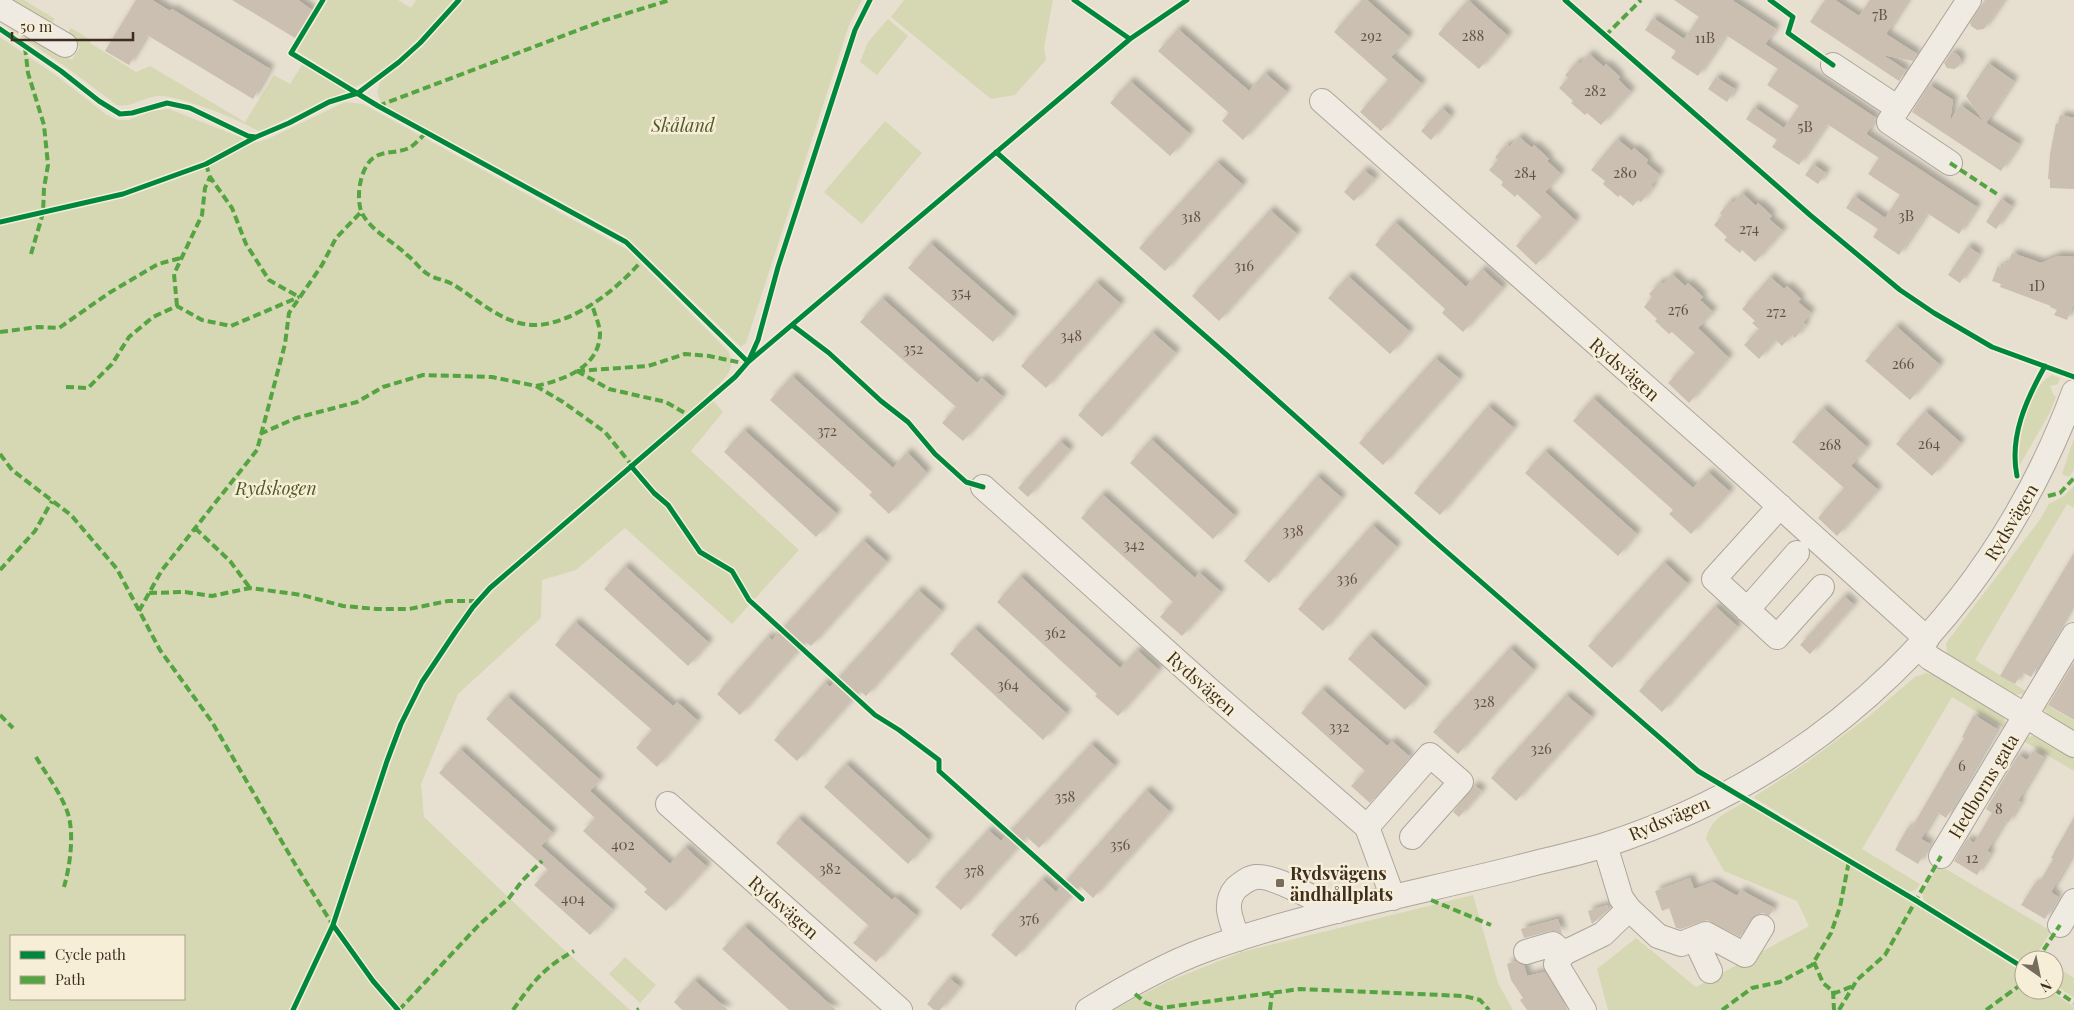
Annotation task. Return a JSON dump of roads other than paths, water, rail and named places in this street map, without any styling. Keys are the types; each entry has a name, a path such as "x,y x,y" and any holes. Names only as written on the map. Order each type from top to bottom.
{"street":[{"path":"1950,163 1889,122 1969,0"},
{"path":"0,7 64,46"},
{"path":"1833,65 1898,108"},
{"name":"Rydsvägen","path":"1322,101 1780,506 1923,644"},
{"name":"Rydsvägen","path":"1088,1010 1161,969 1200,952 1238,939 1338,911 1605,845 1672,819 1732,791 1766,771 1828,730 1868,697 1923,644 1951,611 1997,548 2043,467 2072,397"},
{"name":"Rydsvägen","path":"984,487 1207,688 1367,827 1393,898"},
{"path":"1780,506 1714,579 1777,637 1822,587"},
{"path":"1747,610 1798,553"},
{"name":"Hedborns gata","path":"1941,856 2074,635"},
{"name":"Hedborns gata","path":"1923,644 1930,658 2074,745"},
{"path":"1367,827 1430,755 1461,782 1412,837"},
{"name":"Rydsvägen","path":"668,804 900,1010"},
{"path":"1605,845 1621,898 1629,909 1658,936 1681,944 1706,934 1745,955 1762,927"},
{"path":"1238,939 1229,912 1229,904 1234,890 1250,878 1265,877 1338,911"},
{"path":"2060,925 2074,901"},
{"path":"1584,1010 1556,964 1564,953 1603,934 1629,909"},
{"path":"1695,939 1710,971"},
{"path":"1526,952 1553,944 1564,953"}],"place":[{"name":"Rydsvägens ändhållplats","path":"1280,883"}],"park label":[{"name":"Skåland","path":"683,125"},
{"name":"Rydskogen","path":"276,488"}]}
